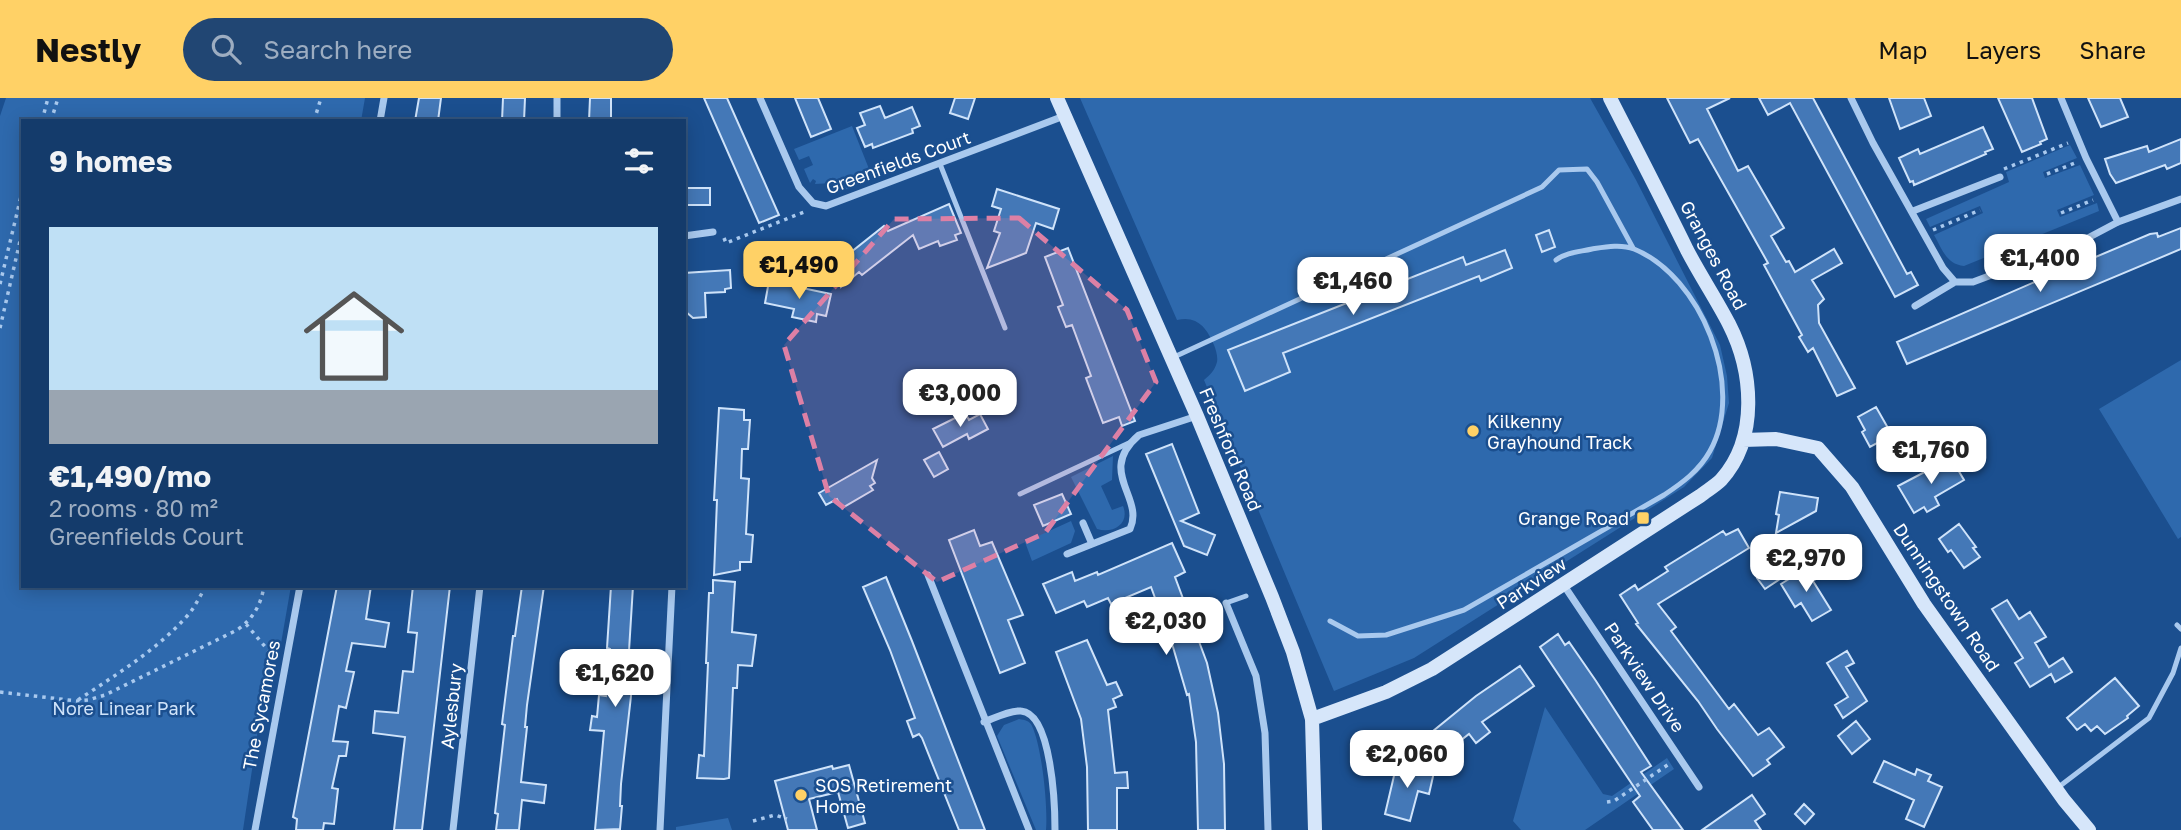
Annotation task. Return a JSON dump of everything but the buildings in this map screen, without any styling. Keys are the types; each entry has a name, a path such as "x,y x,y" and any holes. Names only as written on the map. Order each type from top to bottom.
{"street":[{"path":"380,119 384,98"},
{"path":"557,98 557,119"},
{"name":"Greenfields Court","path":"760,98 799,187 813,203 826,206 1065,116"},
{"name":"Freshford Road","path":"1057,98 1198,416 1293,652 1312,719 1315,830"},
{"name":"Granges Road","path":"1610,98 1696,267 1730,326 1741,357 1748,390 1748,421 1743,440"},
{"path":"1851,98 1943,268 1955,282"},
{"path":"2061,98 2086,158 2118,222"},
{"path":"1913,211 2000,177"},
{"path":"1915,306 1955,282 1973,282 2084,240 2118,222 2181,199"},
{"path":"686,236 713,232"},
{"path":"1068,554 1130,528 1134,521 1133,510 1121,478 1121,463 1131,442 1139,435 1198,416"},
{"name":"Dunningstown Road","path":"1743,440 1776,439 1818,448 1852,487 1924,604 2056,789 2089,830"},
{"name":"Parkview","path":"1312,719 1387,692 1432,669 1700,496 1720,480 1733,463 1743,440"},
{"path":"1083,523 1092,544"},
{"path":"928,575 1029,830"},
{"name":"Parkview Drive","path":"1563,584 1699,787"},
{"name":"The Sycamores","path":"255,830 300,588"},
{"name":"Aylesbury","path":"453,830 480,588"},
{"path":"660,830 672,588"},
{"path":"1226,603 1256,676 1265,733 1268,830"},
{"path":"984,722 1019,710 1029,713 1037,721 1049,755 1055,798 1055,830"}],"lane":[{"path":"940,163 1005,328"},
{"path":"1171,359 1542,187 1559,170 1587,169 1618,218 1633,248"},
{"path":"1330,621 1358,636 1386,635 1464,610 1664,495 1688,479 1712,449 1724,405 1720,365 1692,299 1684,288 1658,263 1633,248 1611,246 1565,254 1556,260"},
{"path":"1020,494 1131,442"},
{"path":"1226,603 1246,596"},
{"path":"2056,789 2149,718 2173,673 2181,648"}],"path":[{"path":"43,119 48,98"},
{"path":"52,119 58,98"},
{"path":"315,119 321,98"},
{"path":"2000,177 2005,167 2078,138"},
{"path":"2047,174 2086,158"},
{"path":"2061,213 2105,195"},
{"path":"0,284 21,196"},
{"path":"713,232 720,230 726,243 804,212 813,203"},
{"path":"1924,234 1980,210"},
{"path":"0,328 21,237"},
{"path":"77,701 134,663 164,639 190,613 205,588"},
{"path":"0,692 77,701 105,695 246,624 258,608 263,588"},
{"path":"246,624 272,655 286,659"},
{"path":"1607,802 1614,801 1679,757"},
{"path":"753,821 775,815 787,819"}],"highlighted area":[{"path":"1019,218 1127,310 1156,382 1045,533 937,582 829,496 784,345 894,219"}],"green space":[{"name":"Nore Linear Park","path":"6,98 365,98 361,119 21,119 21,588 291,588 280,649 268,663 243,830 0,830 0,116"},
{"name":"Kilkenny Grayhound Track","path":"1080,98 1590,98 1636,180 1720,345 1727,376 1729,403 1712,458 1684,487 1414,658 1334,691 1204,380 1217,362 1214,345 1208,333 1196,321 1177,320"},
{"path":"852,126 873,179 839,192 832,183 815,184 813,179 810,183 804,169 813,165 809,156 799,160 794,149"},
{"path":"2070,145 2077,158 2043,172 2045,178 2080,165 2094,195 2057,210 2060,217 2097,203 2099,211 1964,266 1949,259 1934,235 1983,213 1980,206 1930,227 1926,219 2009,182 2006,172"},
{"path":"2181,360 2181,537 2178,539 2099,409"},
{"path":"1113,456 1112,480 1101,486 1112,510 1123,506 1124,517 1115,528 1097,529 1071,477"},
{"path":"1071,521 1075,531 1071,543 1032,561 1025,542"},
{"path":"1545,707 1603,794 1612,796 1667,758 1674,769 1585,830 1521,830 1513,821"},
{"path":"1019,719 1031,724 1039,748 1045,793 1046,830 1036,830 997,736 1004,725"},
{"path":"728,818 732,830 676,830 676,827"}],"place":[{"name":"Kilkenny Grayhound Track","path":"1473,431"},
{"name":"Grange Road","path":"1643,518"},
{"name":"SOS Retirement Home","path":"801,795"}]}
